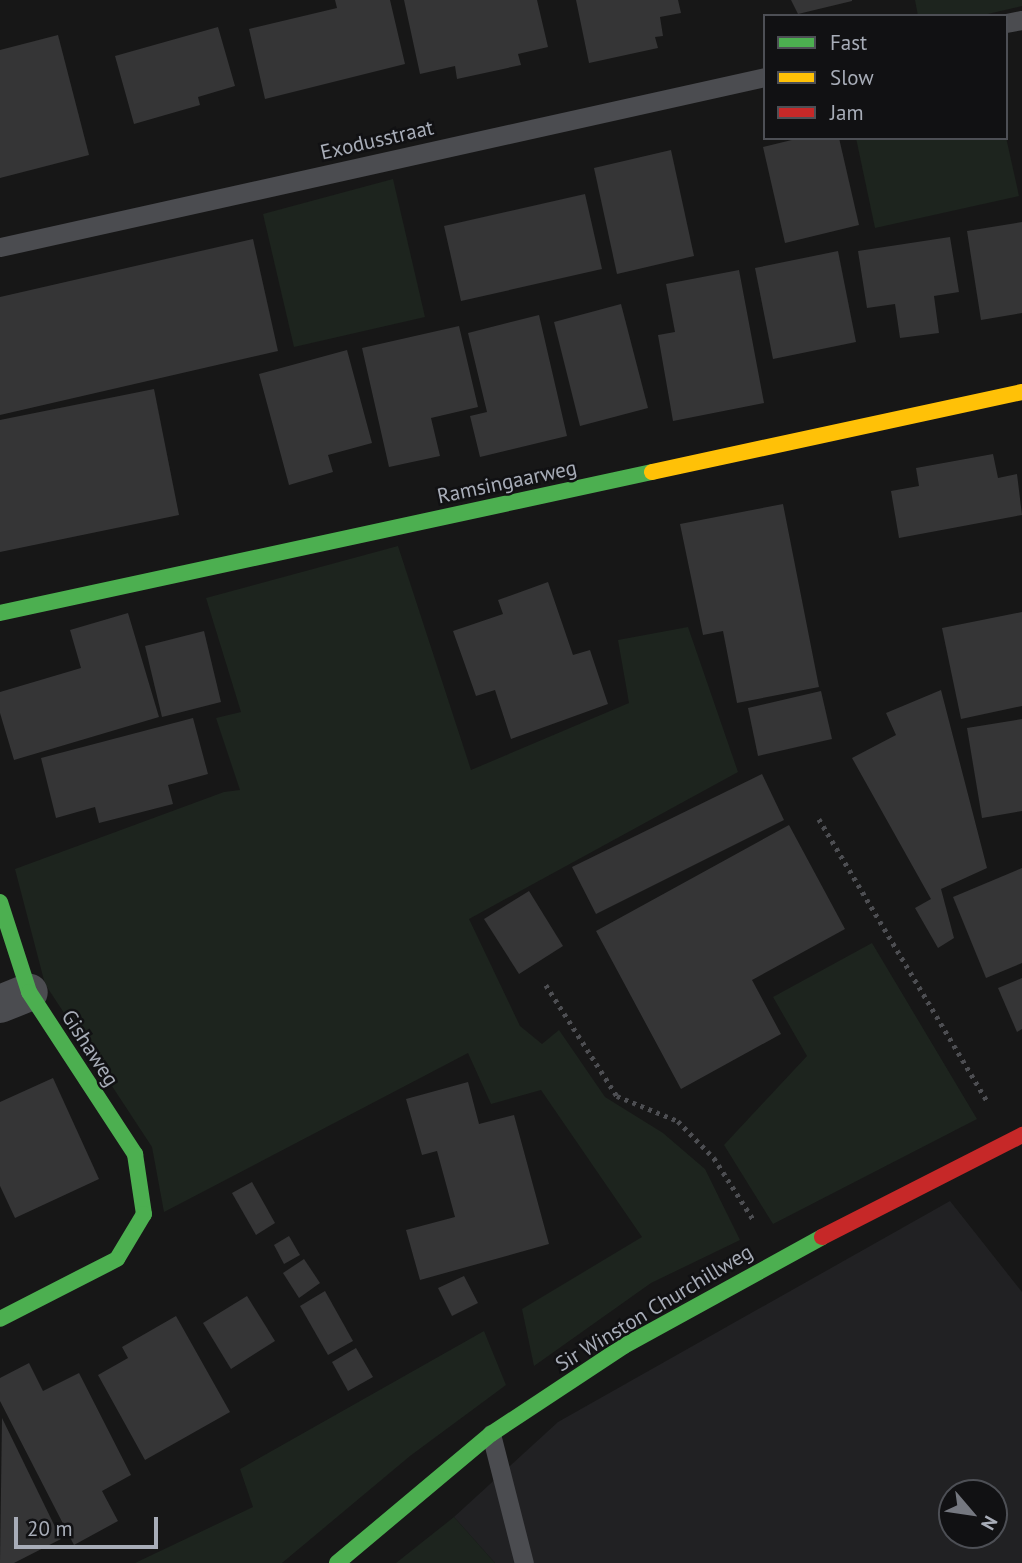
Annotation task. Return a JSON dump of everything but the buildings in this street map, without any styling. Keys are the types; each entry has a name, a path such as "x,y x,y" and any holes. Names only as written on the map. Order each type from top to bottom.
{"street":[{"name":"Ramsingaarweg","path":"0,613 1022,392"},
{"name":"Gishaweg","path":"0,902 14,998 135,1154 144,1214 117,1259 0,1320"},
{"name":"Sir Winston Churchillweg","path":"337,1563 491,1434 624,1346 778,1259 924,1187 1016,1137"}],"lane":[{"name":"Exodusstraat","path":"0,247 763,77"},
{"path":"491,1434 524,1563"}],"path":[{"path":"819,819 1016,1137"},
{"path":"546,985 617,1096 678,1121 715,1158 778,1259"}],"shaded area":[{"path":"915,0 1022,0 1022,6 988,14 918,14"},
{"path":"856,140 1007,140 1019,196 875,228"},
{"path":"393,179 425,317 294,347 263,214"},
{"path":"398,546 471,770 629,703 618,640 688,627 738,772 469,919 520,1026 542,1044 559,1030 605,1097 663,1133 705,1169 740,1240 651,1283 534,1366 522,1309 642,1237 541,1090 491,1104 468,1053 164,1212 152,1147 45,984 15,869 224,792 240,790 216,718 241,712 206,598"},
{"path":"872,943 977,1119 773,1224 724,1145 807,1056 773,997"},
{"path":"950,1201 1022,1292 1022,1563 495,1563 454,1517 558,1422"},
{"path":"484,1331 506,1385 410,1456 282,1563 135,1563 253,1507 240,1469"},
{"path":"454,1517 495,1563 396,1563"}],"traffic: fast":[{"path":"0,613 652,472"},
{"path":"0,902 29,992 135,1154 144,1214 117,1259 0,1319"},
{"path":"337,1563 491,1434 624,1346 822,1237"}],"traffic: slow":[{"path":"652,472 1022,392"}],"traffic: jam":[{"path":"822,1237 1022,1135"}]}
